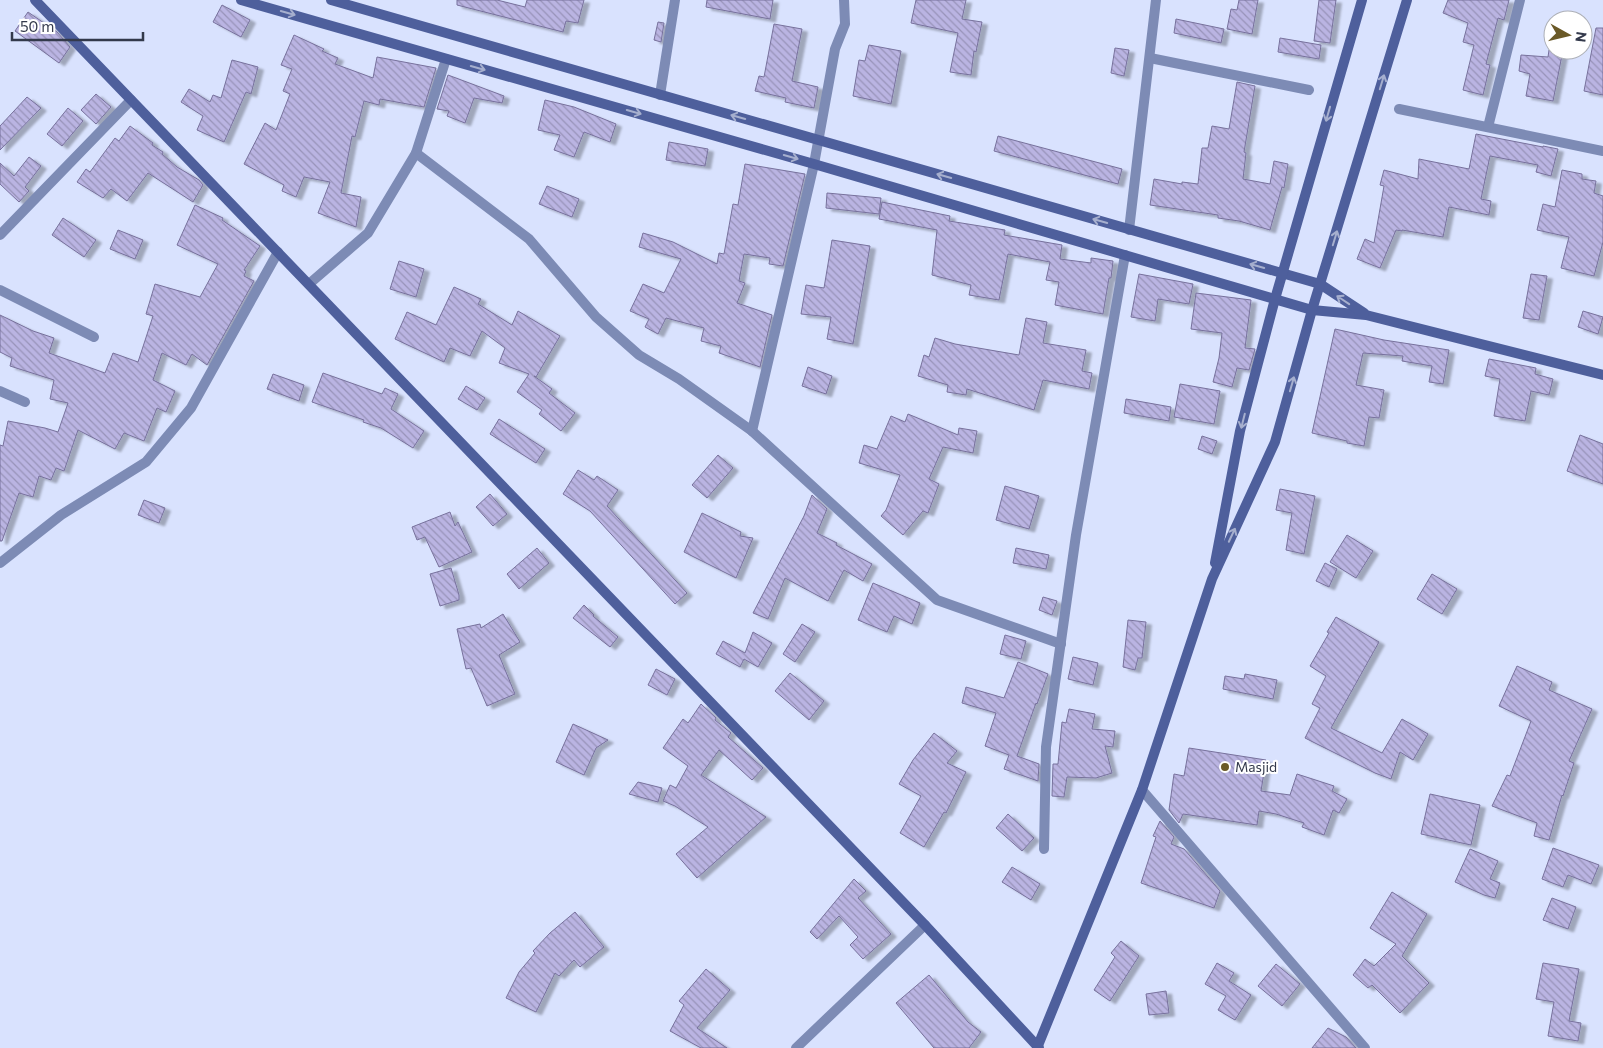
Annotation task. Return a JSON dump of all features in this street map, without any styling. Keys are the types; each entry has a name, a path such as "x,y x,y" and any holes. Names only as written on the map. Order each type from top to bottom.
{"main road":[{"path":"35,0 925,925 1038,1048 1142,790 1212,579 1275,442 1312,310 1407,0"},
{"path":"241,0 814,164 1312,310 1366,315 1603,375"},
{"path":"331,0 1320,284 1366,315"},
{"path":"1212,579 1240,431 1282,273 1362,0"}],"street":[{"path":"660,94 675,0"},
{"path":"752,431 814,164 835,49 845,24 844,0"},
{"path":"1129,230 1156,0"},
{"path":"1488,127 1520,0"},
{"path":"1150,58 1309,90"},
{"path":"309,284 368,233 416,153 446,59"},
{"path":"0,235 131,100"},
{"path":"1399,109 1603,151"},
{"path":"416,153 529,239 596,317 639,355 679,379 752,431 937,600 1061,644"},
{"path":"0,562 61,515 146,462 191,408 278,252"},
{"path":"1044,849 1046,747 1076,535 1125,255"},
{"path":"0,290 94,337"},
{"path":"0,391 25,402"},
{"path":"1142,790 1365,1048"},
{"path":"796,1048 925,925"}],"building":[{"path":"457,0 497,0 525,7 527,0 584,0 578,23 566,21 563,32 457,5"},
{"path":"707,0 773,0 770,19 706,7"},
{"path":"916,0 966,0 962,19 982,22 976,52 974,51 971,75 950,72 958,33 911,23"},
{"path":"1239,0 1258,0 1252,34 1227,29 1231,9 1237,10"},
{"path":"1319,0 1336,0 1330,43 1314,41"},
{"path":"1448,0 1509,0 1504,20 1498,18 1486,64 1490,65 1483,95 1463,90 1474,45 1463,42 1468,23 1443,13"},
{"path":"222,5 250,20 241,37 213,22"},
{"path":"28,12 57,32 70,47 59,63 15,31"},
{"path":"1176,19 1224,29 1221,43 1174,33"},
{"path":"658,22 664,23 661,42 654,40"},
{"path":"774,24 802,29 792,81 818,87 814,108 785,102 786,98 755,91 759,76 764,77"},
{"path":"1596,28 1603,28 1603,95 1584,91 1590,60 1593,60 1593,44"},
{"path":"294,35 338,58 335,64 373,78 377,57 436,68 424,107 380,99 379,105 364,101 355,137 352,136 341,193 361,197 356,227 318,213 330,182 304,177 296,197 282,191 284,185 244,164 265,123 276,130 290,94 283,91 292,69 281,65"},
{"path":"1280,38 1321,45 1319,59 1278,52"},
{"path":"869,45 901,51 891,104 853,96 859,60 865,61"},
{"path":"1115,48 1129,50 1124,76 1111,73"},
{"path":"1521,55 1543,57 1543,60 1561,60 1553,101 1526,96 1530,74 1519,71"},
{"path":"232,60 258,67 251,94 246,92 224,142 197,130 203,116 181,102 189,89 210,102 213,95 221,98"},
{"path":"448,75 504,96 502,103 474,98 465,123 447,116 449,111 437,109"},
{"path":"1237,82 1255,86 1244,152 1246,153 1243,179 1270,184 1274,161 1288,164 1284,188 1282,187 1270,230 1239,221 1218,218 1218,215 1150,205 1154,179 1182,184 1182,182 1198,184 1202,148 1208,148 1212,126 1229,129"},
{"path":"96,94 111,107 96,124 81,110"},
{"path":"27,97 41,108 0,150 0,126"},
{"path":"545,100 574,107 616,124 610,142 584,132 574,157 554,150 560,135 538,130"},
{"path":"68,108 83,121 62,146 47,134"},
{"path":"130,126 153,143 152,145 163,152 162,154 177,167 199,180 203,185 193,202 148,173 127,201 111,189 103,198 77,182 86,169 90,172 115,138 119,141"},
{"path":"1476,134 1558,149 1551,176 1536,172 1538,165 1490,156 1481,199 1491,201 1489,215 1449,207 1443,237 1396,230 1380,268 1357,259 1365,239 1374,243 1384,186 1380,185 1384,170 1418,179 1419,159 1469,169"},
{"path":"998,136 1122,169 1118,184 994,151"},
{"path":"669,142 708,149 705,166 666,160"},
{"path":"29,157 41,166 25,187 29,191 19,202 0,184 0,163 14,176"},
{"path":"745,164 805,174 783,266 769,264 770,258 744,254 739,281 745,283 737,303 772,315 760,367 719,353 721,346 701,341 704,328 666,318 658,334 645,327 649,319 630,311 643,284 664,293 681,259 639,247 643,233 673,242 717,264 719,253 724,254 733,204 738,205"},
{"path":"1562,170 1582,174 1582,179 1596,181 1594,193 1603,196 1603,242 1594,276 1561,268 1569,237 1537,230 1543,204 1555,207"},
{"path":"547,186 579,199 572,217 539,204"},
{"path":"827,193 881,198 879,214 826,208"},
{"path":"882,202 950,216 949,221 1005,230 1004,235 1062,245 1060,259 1091,263 1091,258 1113,261 1103,314 1055,305 1059,282 1046,280 1050,262 1008,254 999,300 969,295 971,285 932,275 937,230 879,219"},
{"path":"195,205 223,218 222,220 260,246 244,270 246,271 244,276 254,281 207,365 192,354 186,365 162,353 153,380 175,391 166,412 157,408 144,441 124,433 115,449 78,430 64,471 56,468 51,480 39,476 33,497 19,493 2,541 0,541 0,445 3,446 8,421 58,432 68,403 50,399 54,380 10,366 12,358 0,352 0,315 33,331 54,338 49,353 105,373 113,353 138,362 153,316 146,314 155,284 200,297 218,264 177,245"},
{"path":"63,218 96,240 84,257 52,235"},
{"path":"118,230 143,240 135,259 110,249"},
{"path":"832,240 870,246 853,344 827,339 831,317 801,314 806,285 824,288"},
{"path":"399,261 424,269 416,297 390,289"},
{"path":"1139,274 1193,284 1189,304 1158,299 1155,321 1131,317"},
{"path":"1531,274 1547,276 1539,320 1523,318"},
{"path":"454,287 481,299 478,304 512,325 518,311 560,336 536,377 534,376 552,389 549,393 575,413 561,431 539,414 542,410 517,392 529,374 499,363 505,348 482,331 470,356 450,348 444,362 395,339 407,312 436,325"},
{"path":"1196,293 1251,300 1245,348 1255,349 1249,370 1237,368 1232,387 1213,382 1219,358 1222,333 1191,329"},
{"path":"1583,311 1603,317 1598,334 1578,327"},
{"path":"1026,318 1047,322 1043,343 1086,350 1082,371 1092,373 1089,389 1043,380 1034,410 967,389 966,395 947,392 948,385 918,376 924,355 929,357 935,338 955,344 1019,355"},
{"path":"1335,329 1384,340 1449,350 1443,384 1429,382 1432,366 1402,361 1403,356 1363,353 1356,385 1384,390 1379,418 1369,417 1364,446 1312,433"},
{"path":"1489,359 1536,368 1535,374 1553,379 1549,395 1531,391 1525,421 1494,416 1500,379 1485,376"},
{"path":"808,367 832,376 826,394 802,386"},
{"path":"323,373 382,394 385,388 398,394 391,409 424,431 413,448 381,428 363,422 364,420 312,402"},
{"path":"273,374 304,385 299,401 267,389"},
{"path":"1180,384 1220,391 1214,424 1174,417"},
{"path":"466,386 485,398 477,410 458,399"},
{"path":"1126,399 1171,407 1169,421 1124,413"},
{"path":"908,414 958,435 959,428 977,431 973,453 943,447 929,479 939,484 928,513 923,511 903,535 881,516 886,510 900,475 859,463 864,445 877,449 891,416 905,422"},
{"path":"499,419 545,449 536,463 490,434"},
{"path":"1580,435 1603,444 1603,484 1567,471"},
{"path":"1202,436 1217,441 1212,454 1198,449"},
{"path":"718,455 733,468 707,498 692,485"},
{"path":"578,470 594,480 597,476 618,490 607,506 687,593 675,604 590,511 563,494"},
{"path":"1005,486 1039,496 1029,529 996,520"},
{"path":"1280,489 1315,496 1304,554 1286,550 1292,513 1276,510"},
{"path":"490,494 507,514 493,526 476,507"},
{"path":"812,495 827,509 817,533 872,564 863,581 844,570 828,601 785,578 768,619 753,613 804,516"},
{"path":"144,500 165,508 159,523 138,515"},
{"path":"450,512 455,526 458,522 472,552 439,567 425,537 417,540 412,527"},
{"path":"702,513 741,532 740,536 753,538 736,578 684,552"},
{"path":"1347,535 1373,551 1356,578 1330,562"},
{"path":"537,548 549,563 519,589 507,574"},
{"path":"1016,548 1049,555 1046,569 1013,563"},
{"path":"1325,563 1337,569 1329,587 1316,581"},
{"path":"451,568 459,600 440,606 430,574"},
{"path":"1432,574 1457,589 1442,614 1417,599"},
{"path":"873,583 920,603 912,624 894,616 887,632 858,620"},
{"path":"1043,597 1057,601 1052,615 1039,610"},
{"path":"584,605 593,616 618,637 610,647 573,618"},
{"path":"503,614 520,642 499,655 515,694 487,706 471,668 466,669 457,629 480,624 481,628"},
{"path":"1336,617 1379,642 1331,728 1382,753 1402,719 1428,734 1413,760 1400,752 1391,779 1305,738 1320,708 1312,704 1326,676 1310,666"},
{"path":"1128,620 1146,622 1142,658 1138,658 1135,670 1123,667"},
{"path":"802,624 815,632 795,662 783,654"},
{"path":"753,632 772,643 758,667 744,659 740,667 716,654 723,641 745,653"},
{"path":"1005,635 1026,641 1021,659 1000,654"},
{"path":"1073,657 1098,663 1093,685 1068,679"},
{"path":"1018,662 1048,674 1017,756 1039,764 1038,781 1004,769 1009,755 985,746 996,713 962,703 966,687 1004,698"},
{"path":"1517,666 1552,682 1549,690 1592,709 1569,761 1574,763 1562,795 1549,840 1534,836 1537,823 1492,806 1507,775 1510,776 1531,721 1499,706"},
{"path":"656,669 675,679 667,695 648,685"},
{"path":"790,673 824,701 809,720 775,691"},
{"path":"1245,674 1277,680 1273,699 1223,689 1225,676 1244,679"},
{"path":"701,704 716,718 715,720 731,733 728,737 763,768 752,780 719,750 701,775 766,817 697,878 676,854 708,827 675,806 663,801 670,785 676,788 688,766 663,748 683,719 688,723"},
{"path":"1069,709 1095,714 1092,729 1115,731 1113,747 1105,746 1112,773 1096,778 1067,777 1064,797 1052,796 1053,764 1058,764 1062,722 1066,723"},
{"path":"573,724 608,740 596,748 584,775 556,762"},
{"path":"934,733 957,751 947,763 966,772 946,813 944,812 924,847 900,833 921,796 899,784 913,760"},
{"path":"1189,748 1266,760 1261,791 1290,795 1297,774 1334,786 1332,791 1347,799 1339,813 1333,810 1324,835 1302,827 1304,823 1259,811 1257,825 1183,814 1179,823 1169,810 1174,774 1184,776"},
{"path":"638,782 662,788 658,802 629,794"},
{"path":"1430,794 1480,805 1471,845 1421,834"},
{"path":"1008,814 1034,838 1022,851 996,828"},
{"path":"1160,821 1174,837 1171,844 1184,849 1220,891 1214,908 1141,883 1156,837 1153,836"},
{"path":"1553,848 1599,865 1591,884 1568,875 1563,887 1542,879"},
{"path":"1470,849 1498,861 1490,879 1500,883 1495,898 1455,882"},
{"path":"1012,867 1040,884 1031,900 1002,882"},
{"path":"854,879 866,891 858,898 891,934 863,959 850,945 858,937 839,916 817,939 810,932"},
{"path":"1392,892 1427,914 1402,956 1429,983 1400,1013 1372,985 1368,988 1353,975 1365,959 1374,966 1396,944 1370,928"},
{"path":"1552,898 1576,907 1568,929 1543,920"},
{"path":"575,912 604,947 580,967 574,960 559,976 555,973 536,1012 506,998 519,972 535,953 533,951 550,933"},
{"path":"1121,941 1139,956 1110,1001 1094,990 1115,957 1111,953"},
{"path":"1217,963 1234,973 1229,981 1251,995 1235,1020 1218,1010 1226,996 1205,984"},
{"path":"1543,963 1579,969 1569,1021 1581,1023 1578,1041 1548,1036 1554,1002 1536,999"},
{"path":"1276,964 1300,984 1282,1006 1258,986"},
{"path":"706,969 730,990 697,1028 727,1048 701,1048 670,1031 684,1005 679,1001"},
{"path":"929,975 968,1022 981,1032 969,1048 934,1048 896,1003"},
{"path":"1166,991 1169,1013 1149,1015 1146,994"},
{"path":"1328,1028 1346,1037 1356,1048 1312,1048"}],"place":[{"name":"Masjid","path":"1225,767"}]}
